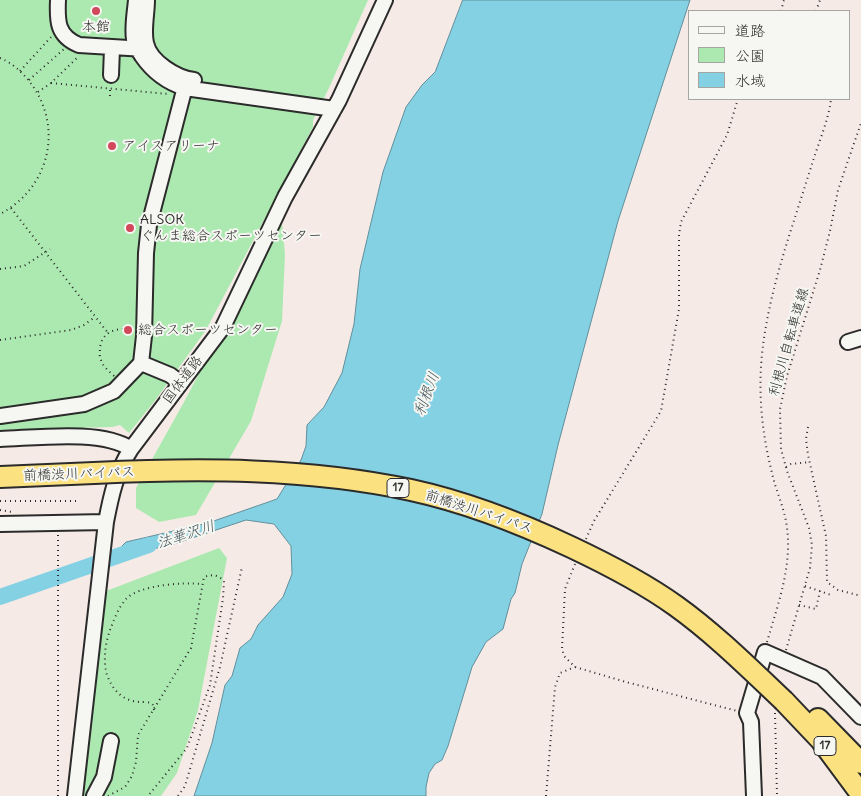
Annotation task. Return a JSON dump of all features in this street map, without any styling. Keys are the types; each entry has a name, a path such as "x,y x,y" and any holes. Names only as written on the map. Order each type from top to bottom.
{"highway":[{"name":"前橋渋川バイパス","path":"0,477 168,470 281,473 345,479 411,490 464,504 531,529 590,556 677,607 732,653 782,701 833,755 861,794"},
{"path":"782,701 861,763"},
{"path":"833,755 844,782 854,796"}],"street":[{"path":"58,0 57,18 62,31 69,41 79,45 143,49"},
{"path":"136,0 134,39 143,49 186,84 337,105"},
{"path":"143,49 146,43 147,0"},
{"name":"国体道路","path":"75,796 106,522 120,468 131,449 223,327 285,197 337,105 385,0"},
{"path":"111,75 112,48"},
{"path":"0,416 84,404 92,401 114,391 141,362 149,225 186,84"},
{"path":"141,362 170,374 181,383"},
{"path":"0,439 93,437 120,442 131,449"},
{"path":"0,524 106,522"},
{"path":"754,796 751,722 747,713 765,652 786,658 822,677 861,717"},
{"path":"94,796 104,777 111,741"}],"path":[{"path":"20,71 54,35"},
{"path":"28,80 65,48"},
{"path":"37,93 51,83 81,54"},
{"path":"0,58 20,71 28,80 45,110 49,128 44,165 36,182 25,196 11,208 0,214"},
{"path":"51,83 169,95 168,90"},
{"path":"582,547 594,522 661,411 679,309 679,235 681,222 727,135 738,100"},
{"path":"765,652 788,566 788,547 784,514 772,474 762,427 760,396 762,353 773,290 831,100"},
{"name":"利根川自転車道線","path":"786,658 810,568 812,545 809,528 786,467 781,440 780,409 782,395 820,270 838,190 861,123"},
{"path":"11,208 108,333"},
{"path":"0,269 24,266 50,249"},
{"path":"0,340 71,330 84,325 95,316"},
{"path":"115,381 114,376 105,368 100,358 101,343 108,333 118,329 135,331 137,328"},
{"path":"808,427 806,439 826,536 827,582 838,590 861,596"},
{"path":"786,467 791,464 810,462"},
{"path":"0,501 80,501"},
{"path":"58,522 58,796"},
{"path":"575,564 565,589 562,649 564,656 574,666 626,682 747,713"},
{"path":"178,796 185,786 206,718 220,667 242,567"},
{"path":"108,796 125,786 132,776 136,762 138,735 191,648 204,577 212,574 219,576 224,581 223,598 210,685 188,748 148,796"},
{"path":"154,710 153,705 150,703 123,698 113,688 107,674 105,652 114,618 126,599 141,590 158,586 202,584"},
{"path":"804,586 831,595"},
{"path":"800,605 816,609 821,592"},
{"path":"546,796 555,687 560,673 574,666"},
{"path":"777,796 774,747 782,701"}],"green space":[{"name":"ALSOK ぐんま総合スポーツセンター","path":"0,0 368,0 313,120 313,127 206,330 129,433 120,425 112,427 0,430"},
{"path":"282,223 285,254 282,321 251,421 196,515 159,522 136,508 136,488"},
{"path":"219,548 227,558 198,710 177,773 161,796 81,796 106,591"}],"water":[{"name":"利根川","path":"463,0 690,0 618,221 558,445 542,514 522,564 503,629 486,642 472,667 448,746 442,760 435,764 429,773 426,796 194,796 212,743 225,685 232,676 240,648 251,639 258,625 283,597 292,574 291,546 274,524 246,520 168,546 130,553 119,549 126,542 208,523 277,499 301,460 306,446 307,425 324,407 342,373 354,324 360,269 383,172 406,107 422,85 435,72"}],"waterway":[{"name":"法華沢川","path":"0,597 149,545"}],"place":[{"name":"本館","path":"96,11"},
{"name":"アイスアリーナ","path":"112,146"},
{"name":"ALSOK ぐんま総合スポーツセンター","path":"130,228"},
{"name":"総合スポーツセンター","path":"128,330"}]}
